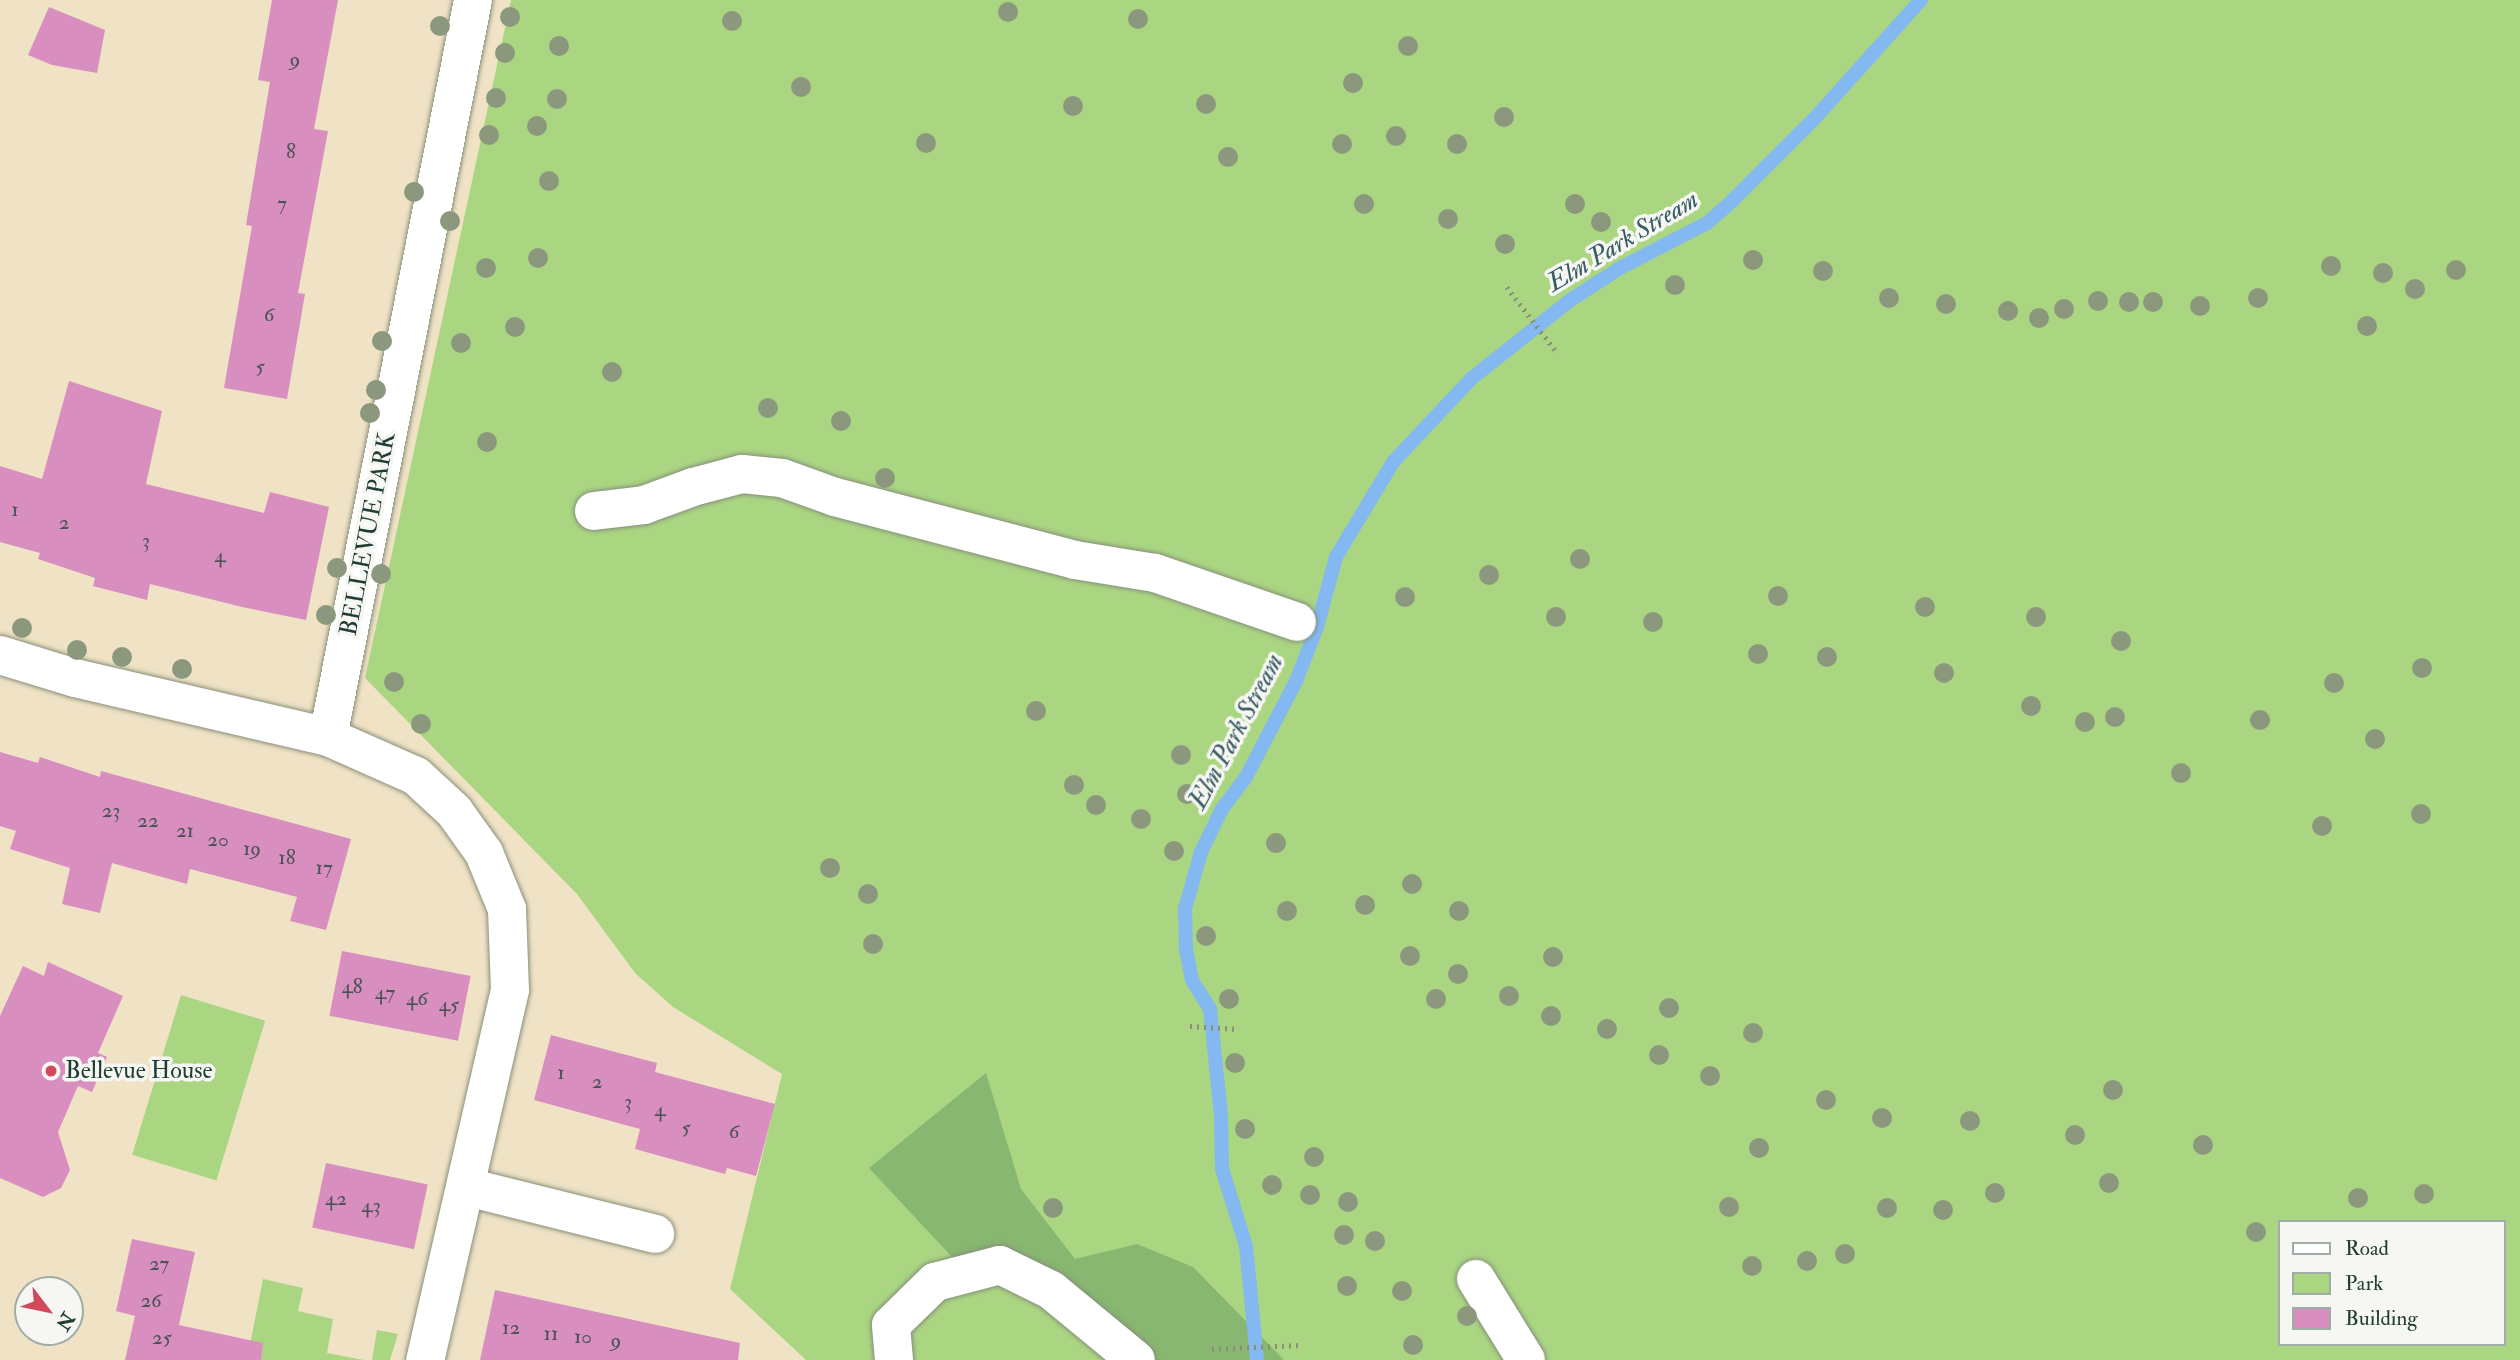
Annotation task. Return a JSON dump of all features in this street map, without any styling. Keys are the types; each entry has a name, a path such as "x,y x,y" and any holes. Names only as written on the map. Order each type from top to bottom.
{"street":[{"name":"BELLEVUE PARK","path":"328,737 473,0"},
{"path":"594,511 644,505 693,487 742,474 782,478 835,497 1074,560 1155,573 1297,622"},
{"path":"0,655 75,677 328,737 416,776 454,811 484,853 508,909 510,990 467,1187 425,1360"},
{"path":"467,1187 655,1234"},
{"path":"894,1360 891,1325 935,1282 1000,1265 1051,1290 1136,1360"},
{"path":"1476,1279 1526,1360"}],"path":[{"path":"1507,287 1558,354"},
{"path":"1190,1026 1237,1029"},
{"path":"1212,1349 1300,1345"}],"green space":[{"path":"511,0 2520,0 2520,1360 806,1360 730,1289 782,1074 673,1007 635,973 577,894 365,678"},
{"path":"181,995 265,1021 216,1180 132,1155"},
{"path":"986,1073 1021,1189 1075,1259 1137,1244 1193,1267 1284,1360 1141,1360 1082,1321 952,1257 869,1168"},
{"path":"263,1279 303,1288 298,1311 333,1319 327,1353 364,1360 247,1360"},
{"path":"377,1330 398,1334 390,1360 372,1360"}],"building":[{"path":"272,0 338,0 314,129 328,131 298,293 305,294 287,399 224,388 252,226 246,225 270,82 258,80"},
{"path":"49,7 105,30 97,73 52,65 28,55"},
{"path":"69,381 162,411 146,484 264,513 270,492 329,507 306,620 150,584 147,600 93,586 95,578 38,559 40,553 0,542 0,466 42,479"},
{"path":"0,752 38,763 40,757 100,777 101,771 351,839 326,930 290,921 297,897 190,869 187,884 112,863 100,913 62,904 70,868 10,849 16,831 0,826"},
{"path":"342,951 471,976 458,1041 329,1016"},
{"name":"Bellevue House","path":"48,962 123,996 98,1053 107,1057 92,1092 78,1086 58,1132 70,1170 61,1188 43,1197 0,1178 0,1016 23,966 44,976"},
{"path":"551,1035 657,1063 655,1072 775,1104 756,1176 727,1168 725,1174 635,1149 640,1129 534,1100"},
{"path":"326,1163 428,1185 414,1249 312,1228"},
{"path":"132,1239 195,1252 179,1325 263,1343 261,1360 125,1360 135,1316 116,1311"},
{"path":"495,1290 740,1343 738,1360 480,1360"}],"waterway":[{"name":"Elm Park Stream","path":"1257,1360 1246,1246 1222,1169 1221,1115 1210,1009 1192,980 1186,949 1185,909 1201,852 1222,809 1245,779 1296,681 1317,627 1336,557 1393,462 1472,378 1569,301 1620,268 1707,223 1815,118 1921,0"}],"place":[{"name":"Bellevue House","path":"51,1071"}]}
